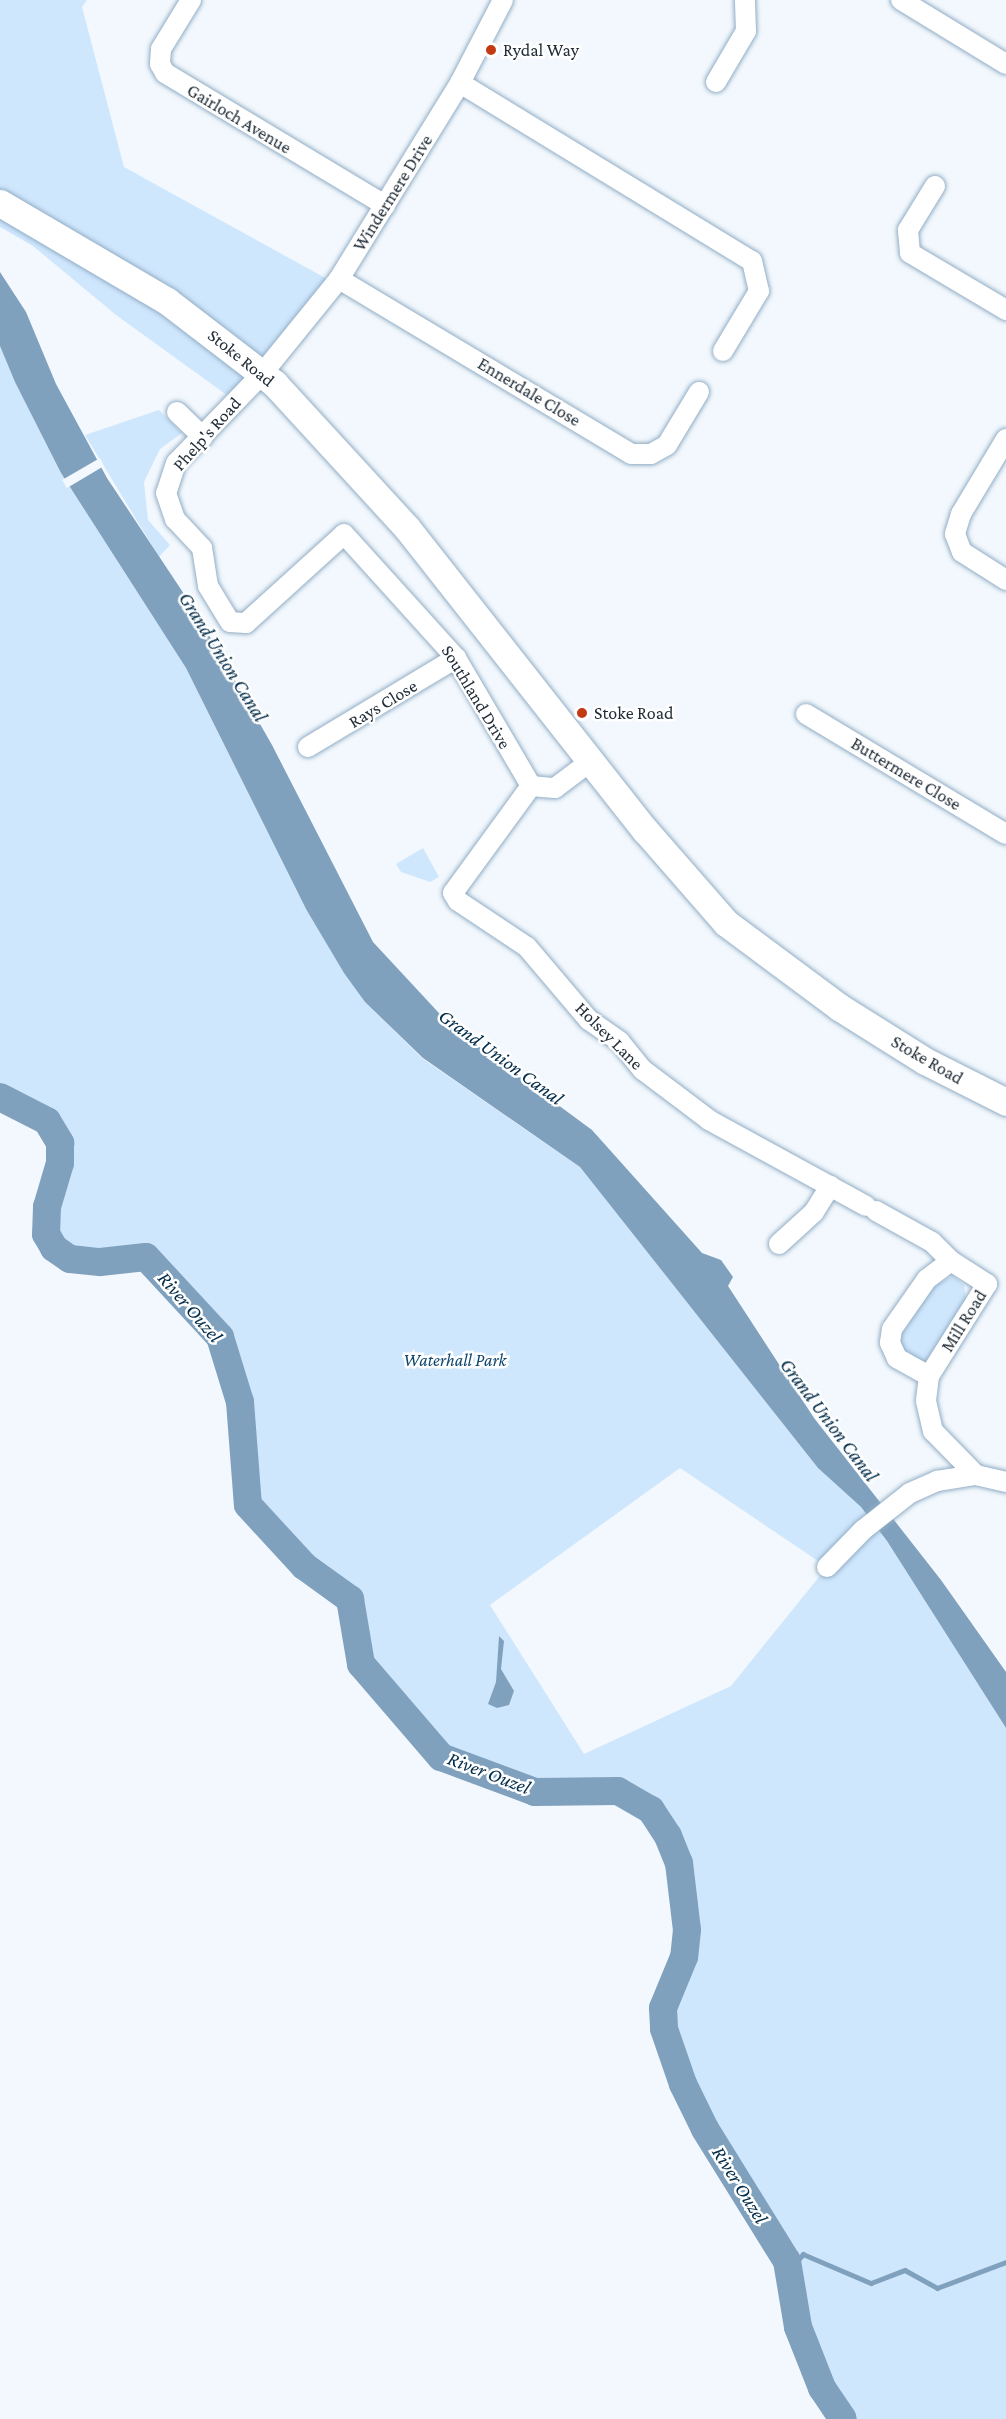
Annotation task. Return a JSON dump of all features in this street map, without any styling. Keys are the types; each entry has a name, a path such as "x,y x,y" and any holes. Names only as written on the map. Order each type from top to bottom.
{"street":[{"name":"Gairloch Avenue","path":"191,0 161,49 165,73 385,205"},
{"path":"716,82 746,31 745,0"},
{"path":"901,0 1006,64"},
{"name":"Windermere Drive","path":"263,373 339,279 460,82 497,2"},
{"path":"460,82 752,261 759,291 723,351"},
{"path":"935,186 908,230 910,253 1006,310"},
{"name":"Stoke Road","path":"0,203 167,301 263,373 379,495 692,887 734,930 847,1013 1006,1102"},
{"name":"Ennerdale Close","path":"339,279 631,454 651,454 667,445 699,392"},
{"name":"Phelp's Road","path":"263,373 176,463 166,494 175,519 202,548 208,586 230,622 246,623 344,534"},
{"path":"177,412 203,437"},
{"path":"1006,439 961,514 955,534 962,552 1006,580"},
{"name":"Southland Drive","path":"344,534 456,658 531,786"},
{"name":"Rays Close","path":"308,747 456,658"},
{"name":"Buttermere Close","path":"806,714 1006,834"},
{"path":"531,786 555,788 591,761"},
{"name":"Holsey Lane","path":"531,786 453,893 458,901 527,947 589,1020 620,1042 643,1070 709,1120 932,1242 951,1261"},
{"path":"778,1244 814,1212 830,1186"},
{"path":"929,1376 897,1358 890,1343 892,1329 927,1279 951,1261"},
{"name":"Mill Road","path":"951,1261 987,1284 929,1376 926,1401 933,1431 976,1475"},
{"path":"827,1567 863,1530 891,1507 937,1481 976,1475 1006,1482"}],"green space":[{"path":"0,0 87,0 82,7 124,167 329,280 231,398 116,315 33,246 0,227"},
{"name":"Waterhall Park","path":"0,346 61,473 186,668 306,909 365,1002 423,1059 580,1167 818,1468 861,1507 887,1541 1006,1728 1006,2419 843,2419 822,2388 798,2327 787,2261 705,2129 683,2084 664,2029 663,2008 684,1957 687,1930 679,1863 651,1810 618,1791 535,1792 441,1757 361,1664 350,1599 304,1566 248,1505 240,1402 220,1337 146,1257 100,1262 70,1259 54,1248 47,1231 47,1207 60,1163 60,1143 47,1121 0,1097","holes":["680,1468 827,1567 731,1686 584,1754 490,1605"]},
{"path":"159,410 182,433 160,449 144,482 148,520 170,545 159,557 85,435"},
{"path":"423,848 439,877 430,882 401,872 396,864"},
{"path":"953,1276 964,1285 966,1299 924,1365 901,1352 897,1331 934,1286"}],"shaded area":[{"path":"0,272 26,312 56,384 107,478 194,609 272,745 373,942 451,1026 592,1130 702,1253 721,1260 733,1277 728,1286 814,1418 941,1580 1006,1672 1006,1728 887,1541 861,1507 818,1468 580,1167 423,1058 365,1002 344,973 306,909 186,668 61,473 15,382 0,346"},
{"path":"499,1636 504,1641 501,1669 514,1691 509,1705 497,1708 488,1704 496,1682"}],"pier":[{"path":"100,458 104,466 67,488 62,480"}],"waterway":[{"name":"River Ouzel","path":"0,1097 47,1121 60,1143 60,1163 47,1207 46,1234 54,1248 70,1259 100,1262 146,1257 220,1337 240,1402 248,1505 304,1566 350,1599 361,1664 441,1757 535,1792 618,1791 651,1810 668,1836 679,1863 687,1930 684,1957 663,2008 664,2029 683,2084 705,2129 787,2261 798,2327 822,2388 843,2419"},
{"path":"787,2272 803,2254 871,2283 905,2270 937,2288 1006,2262"}],"place":[{"name":"Rydal Way","path":"491,50"},
{"name":"Stoke Road","path":"582,713"}],"water label":[{"name":"Grand Union Canal","path":"223,657"},
{"name":"Grand Union Canal","path":"501,1057"},
{"name":"Grand Union Canal","path":"829,1420"}]}
